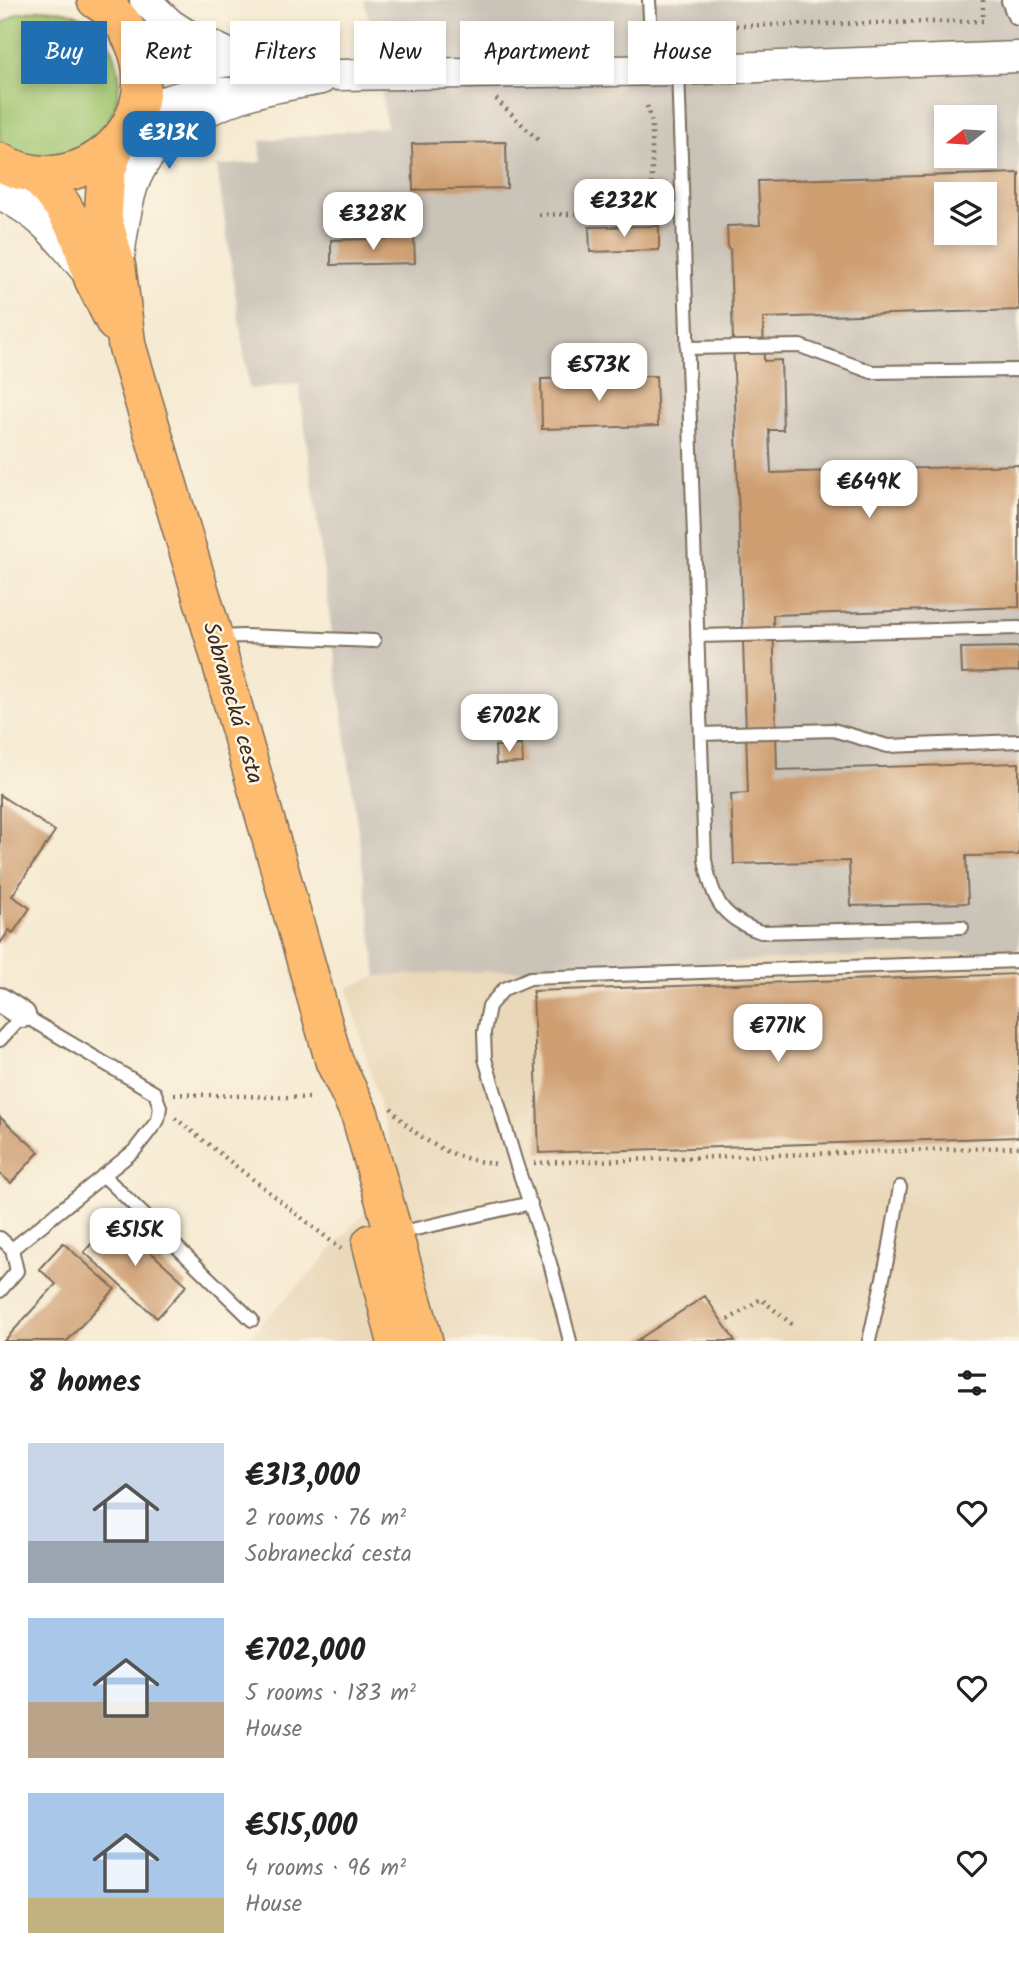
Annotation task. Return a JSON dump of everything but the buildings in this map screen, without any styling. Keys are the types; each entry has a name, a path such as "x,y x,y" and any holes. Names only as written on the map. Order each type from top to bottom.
{"main road":[{"path":"96,0 121,23"},
{"path":"105,274 103,218 106,173 140,98 141,84"},
{"path":"0,162 21,172 65,173 80,169 106,155 126,130"},
{"path":"36,174 62,205 105,274"},
{"name":"Sobranecká cesta","path":"105,274 214,638 334,1061 360,1115 424,1341"},
{"name":"Sobranecká cesta","path":"334,1061 338,1114 396,1341"}],"street":[{"path":"145,0 170,24 184,33 230,54"},
{"path":"1014,0 1019,13"},
{"path":"736,67 1019,57"},
{"path":"340,75 628,71"},
{"path":"0,194 32,211 105,274 134,183 145,161 175,128 248,94 295,84"},
{"path":"126,130 166,101 200,91 248,94"},
{"path":"0,1000 23,1015"}],"lane":[{"path":"649,0 650,21"},
{"path":"667,84 683,210 705,860 710,886 722,908 741,925 761,932 962,927"},
{"path":"687,348 800,346 872,372 1019,370"},
{"path":"697,636 1019,628"},
{"path":"214,638 243,636 374,641"},
{"path":"701,734 834,730 888,746 1019,741"},
{"path":"570,1341 550,1263 516,1164 485,1059 484,1032 489,1006 504,989 530,978 1019,961"},
{"path":"0,1040 23,1015 155,1093 160,1107 158,1120 134,1151 12,1249"},
{"path":"103,1175 252,1320"},
{"path":"869,1341 900,1187"},
{"path":"394,1234 531,1203"},
{"path":"0,1238 12,1249 17,1271 0,1291"}],"path":[{"path":"736,26 983,21 984,0"},
{"path":"493,97 538,140"},
{"path":"647,106 652,123 652,211"},
{"path":"540,215 683,210"},
{"path":"155,1093 312,1098"},
{"path":"387,1102 403,1122 432,1145 463,1158 502,1164"},
{"path":"160,1107 334,1242 349,1257"},
{"path":"532,1163 1019,1147"},
{"path":"728,1320 761,1299 793,1325"}],"shaded area":[{"path":"364,0 1019,0 1019,950 377,976 299,384 249,389 217,166 262,162 260,141 387,127 380,84 446,84 446,21 370,21"},
{"path":"1019,950 1019,1341 243,1341 314,1270 398,1174 348,988 377,976"}],"green space":[{"path":"42,9 69,12 85,21 21,21 21,84 107,84 107,42 113,51 119,78 115,105 103,129 83,147 56,157 24,154 0,142 0,25 17,14"}]}
